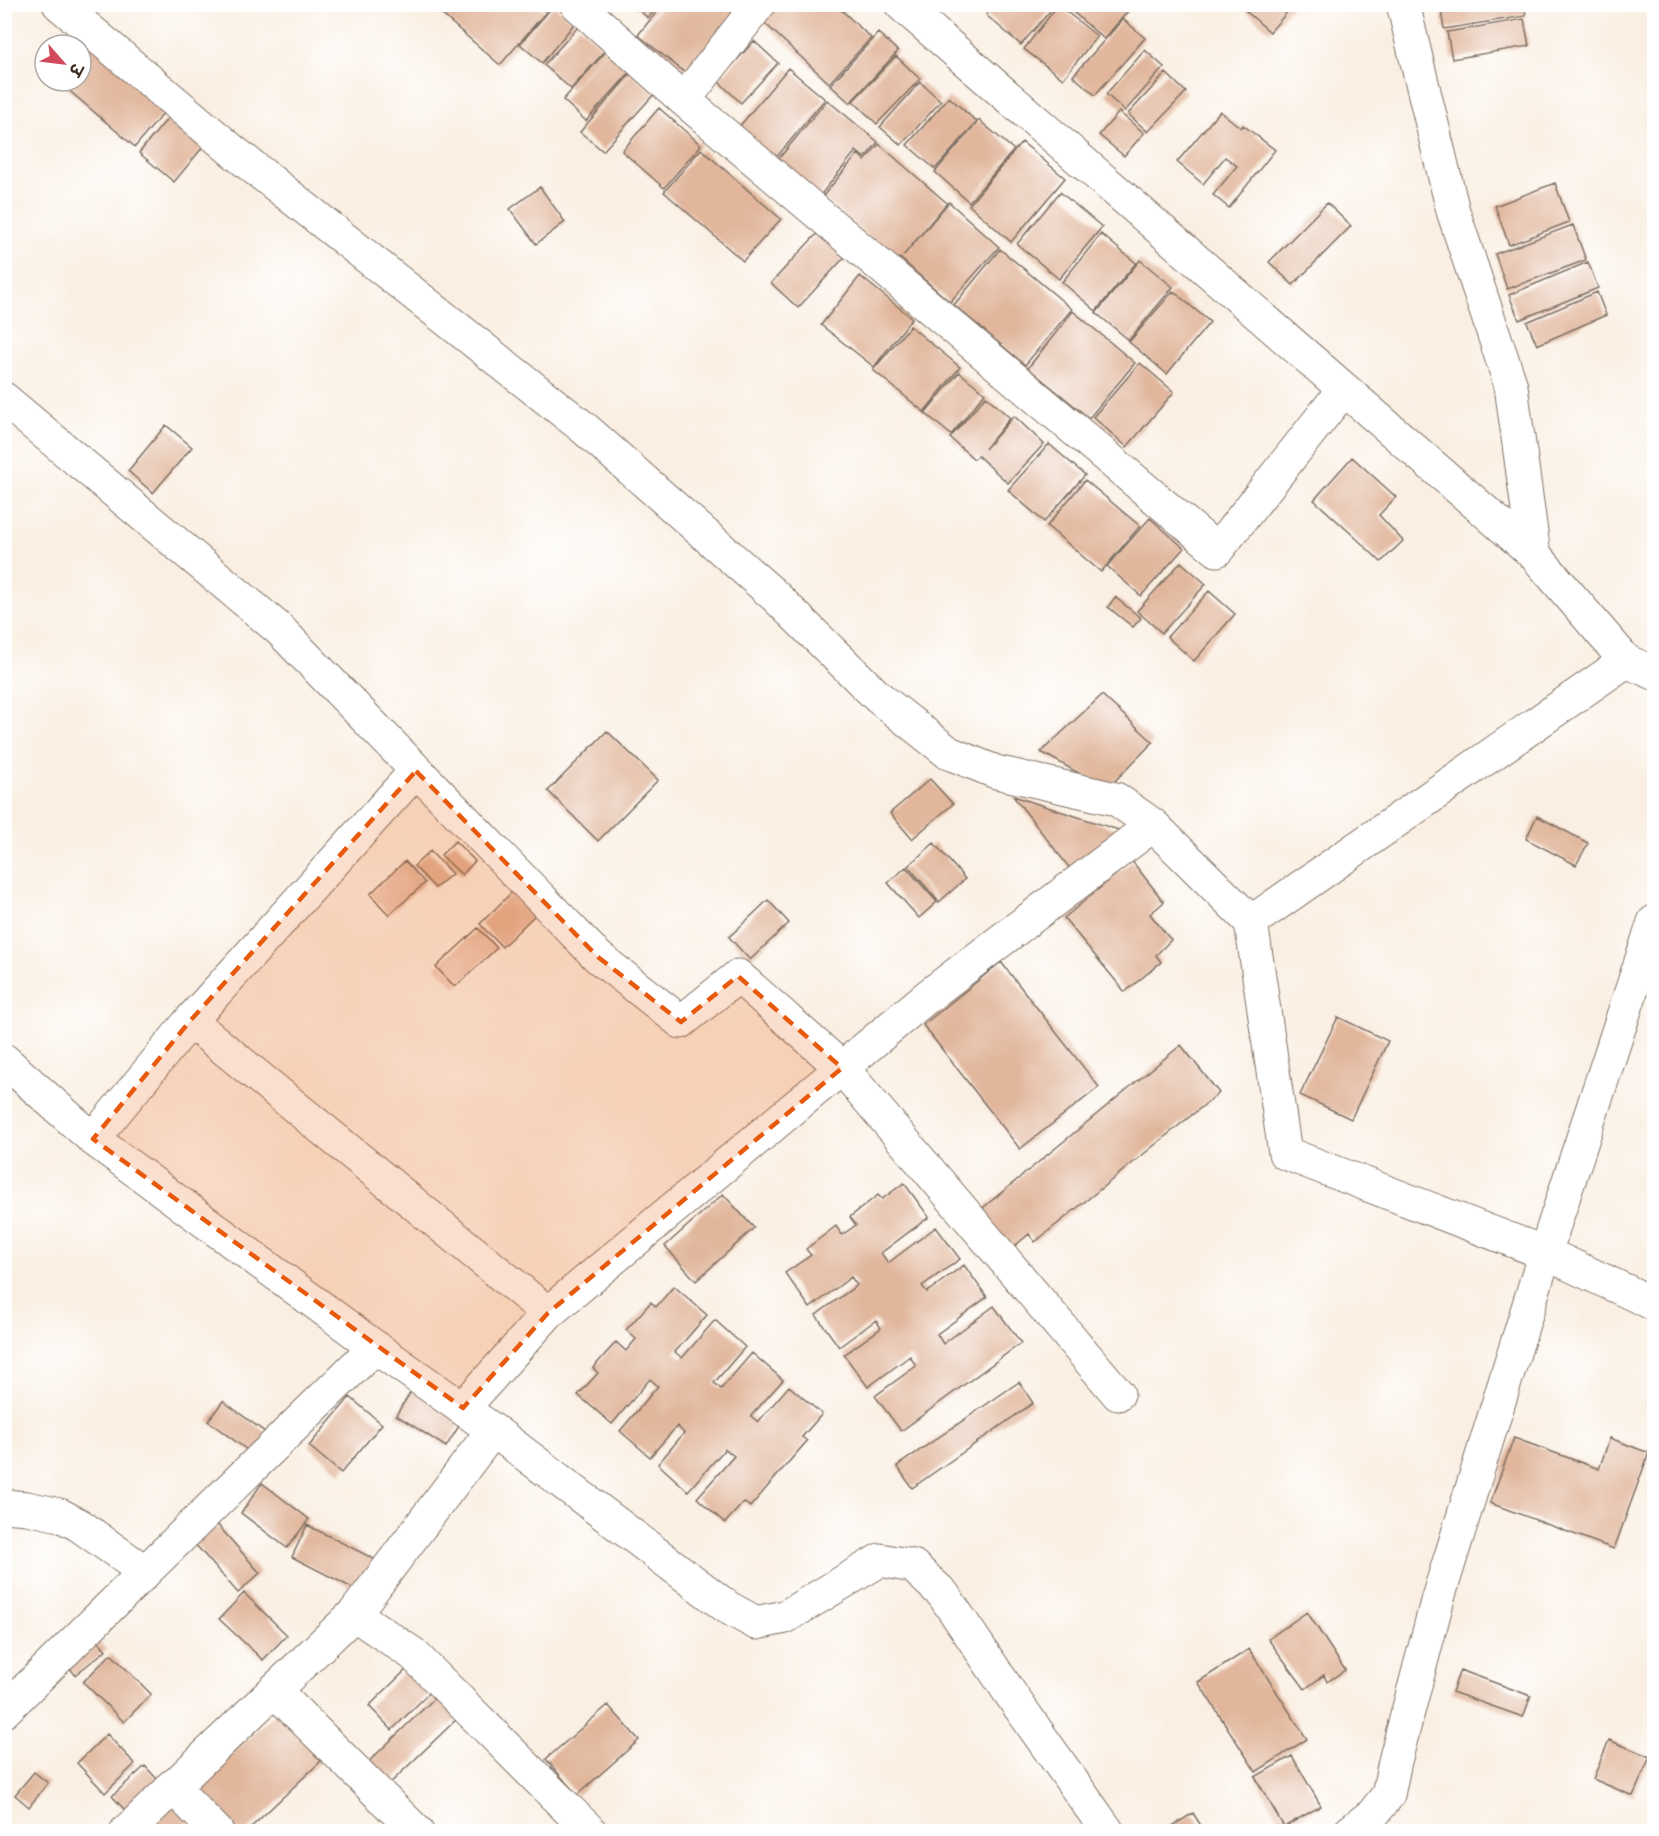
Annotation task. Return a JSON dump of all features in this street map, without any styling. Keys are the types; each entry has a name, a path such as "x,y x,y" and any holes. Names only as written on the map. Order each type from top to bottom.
{"street":[{"path":"59,4 234,152 585,428 775,596 878,697 949,753 996,772 1116,799 1153,825 1251,922 1285,1153 1545,1253 1654,1304"},
{"path":"577,4 684,100 1217,550 1344,389"},
{"path":"684,100 759,4"},
{"path":"901,4 1534,554 1640,667 1251,922"},
{"path":"1403,4 1453,211 1511,386 1534,554"},
{"path":"4,399 279,629 598,957 681,1022 738,976 842,1068 1118,1394"},
{"path":"93,1139 190,1021 416,771"},
{"path":"463,1408 548,1313 928,996 1153,825"},
{"path":"1350,1832 1373,1814 1388,1795 1438,1598 1545,1253 1654,922"},
{"path":"190,1021 548,1313"},
{"path":"4,1060 93,1139 375,1347 493,1430 727,1607 756,1623 785,1617 880,1560 913,1566 943,1594 1108,1832"},
{"path":"4,1711 375,1347"},
{"path":"126,1832 354,1614 493,1430"},
{"path":"4,1506 60,1515 79,1525 145,1572"},
{"path":"354,1614 413,1654 591,1832"},
{"path":"274,1690 417,1832"},
{"path":"172,1786 218,1832"}],"highlighted area":[{"path":"416,771 598,957 681,1022 738,976 842,1068 548,1313 463,1408 93,1139 190,1021"}],"building":[{"path":"430,4 536,4 546,12 500,65"},
{"path":"632,4 660,4 648,18"},
{"path":"663,4 727,4 739,15 689,76 638,35"},
{"path":"767,4 835,4 871,38 829,83 757,16"},
{"path":"994,4 1056,4 1021,45 986,15"},
{"path":"1064,4 1134,4 1104,39"},
{"path":"1242,4 1294,4 1270,32 1240,6"},
{"path":"1440,4 1524,4 1526,16 1444,29"},
{"path":"554,5 575,23 542,63 520,44"},
{"path":"1058,5 1097,36 1063,79 1024,49"},
{"path":"1123,19 1145,38 1095,95 1073,76"},
{"path":"1524,19 1529,46 1452,59 1447,32"},
{"path":"579,26 606,50 571,89 544,65"},
{"path":"878,33 898,51 850,103 830,85"},
{"path":"93,38 170,105 135,147 72,93 93,93"},
{"path":"754,41 778,63 741,103 718,81"},
{"path":"608,49 632,70 586,121 563,100"},
{"path":"1145,50 1164,67 1125,111 1106,94"},
{"path":"896,56 920,79 877,124 853,101"},
{"path":"788,68 825,99 770,165 733,134"},
{"path":"631,73 655,93 603,151 580,132"},
{"path":"1166,73 1186,92 1148,132 1128,114"},
{"path":"920,82 941,101 901,145 880,127"},
{"path":"949,97 977,122 935,169 907,145"},
{"path":"827,100 878,142 865,158 856,151 814,203 771,168"},
{"path":"659,108 701,145 664,188 622,151"},
{"path":"1220,111 1241,128 1243,125 1275,150 1229,208 1213,195 1237,166 1225,157 1203,184 1177,162"},
{"path":"1119,112 1144,133 1124,156 1099,135"},
{"path":"172,113 207,142 174,182 139,153"},
{"path":"979,120 1014,150 969,202 935,172"},
{"path":"1022,142 1065,178 1011,242 969,205"},
{"path":"879,144 947,203 903,256 949,202 999,247 950,302 900,258 897,262 822,197 858,154 865,161"},
{"path":"701,149 781,219 743,261 664,192"},
{"path":"1555,183 1569,222 1509,245 1495,206"},
{"path":"540,187 565,222 536,244 510,209"},
{"path":"1060,192 1102,227 1059,279 1017,244"},
{"path":"1327,203 1351,226 1293,285 1269,262"},
{"path":"826,224 852,249 798,308 771,283"},
{"path":"1573,225 1586,260 1507,289 1495,254"},
{"path":"1101,234 1136,263 1096,311 1062,282"},
{"path":"1000,249 1072,309 1025,365 954,305"},
{"path":"1140,260 1173,287 1129,340 1096,313"},
{"path":"1588,262 1598,288 1519,320 1509,295"},
{"path":"860,276 912,318 874,367 821,325"},
{"path":"1173,291 1210,322 1167,374 1129,342"},
{"path":"1597,292 1606,315 1537,345 1527,322"},
{"path":"1073,311 1135,363 1089,418 1028,368"},
{"path":"910,326 960,367 924,412 873,370"},
{"path":"1140,363 1174,392 1127,447 1093,417"},
{"path":"959,372 985,393 951,435 925,413"},
{"path":"986,396 1010,418 985,449 1014,416 1044,444 1008,483 978,456 974,459 950,438"},
{"path":"166,425 192,447 153,493 128,471"},
{"path":"1049,444 1085,475 1044,522 1008,490"},
{"path":"1352,457 1396,497 1379,515 1403,541 1381,562 1314,500"},
{"path":"1085,480 1140,526 1101,572 1047,526"},
{"path":"1150,518 1184,548 1141,596 1107,566"},
{"path":"1181,562 1206,584 1162,633 1137,611"},
{"path":"1209,591 1235,614 1194,661 1167,637"},
{"path":"1115,597 1141,618 1133,627 1108,607"},
{"path":"1102,695 1153,742 1107,789 1041,752"},
{"path":"607,731 658,780 598,841 548,791"},
{"path":"930,779 953,804 912,839 890,813"},
{"path":"1013,796 1125,832 1075,875"},
{"path":"1537,816 1588,843 1576,865 1526,839"},
{"path":"455,841 475,861 462,875 441,855"},
{"path":"934,843 965,879 939,902 908,866"},
{"path":"430,851 452,874 435,888 414,866"},
{"path":"405,861 425,883 389,915 370,894"},
{"path":"1132,861 1164,902 1150,914 1171,940 1156,955 1161,962 1125,992 1064,918"},
{"path":"906,867 937,902 919,918 888,883"},
{"path":"513,891 536,914 502,947 480,924"},
{"path":"768,900 789,923 750,960 729,937"},
{"path":"478,928 497,948 455,987 436,967"},
{"path":"1001,962 1099,1087 1020,1149 923,1025"},
{"path":"1654,975 1654,989 1650,987"},
{"path":"1338,1017 1388,1041 1351,1119 1300,1095"},
{"path":"1181,1045 1219,1093 1035,1242 1029,1234 1011,1249 979,1211"},
{"path":"904,1183 929,1217 881,1253 888,1263 936,1227 960,1259 922,1286 927,1292 964,1265 987,1297 937,1334 943,1344 994,1306 1021,1343 901,1431 875,1396 916,1366 910,1356 868,1387 844,1355 881,1328 876,1320 839,1347 816,1315 857,1285 851,1277 810,1308 785,1273 811,1255 806,1249 836,1226 842,1235 856,1225 850,1217 878,1195 882,1199"},
{"path":"723,1194 754,1228 696,1281 665,1246"},
{"path":"674,1286 707,1315 675,1352 682,1358 715,1320 745,1347 714,1383 721,1389 752,1353 783,1380 751,1416 758,1422 789,1386 822,1414 802,1437 807,1441 750,1507 744,1502 725,1523 697,1498 734,1456 725,1449 688,1491 658,1464 684,1433 677,1426 650,1457 620,1431 658,1386 650,1379 612,1424 578,1395 598,1373 593,1368 616,1342 626,1351 636,1339 626,1330 651,1302 656,1307"},
{"path":"1019,1382 1033,1403 912,1488 897,1466"},
{"path":"412,1390 462,1421 446,1447 396,1415"},
{"path":"350,1397 382,1424 341,1473 309,1446"},
{"path":"223,1401 269,1435 254,1455 208,1421"},
{"path":"1514,1438 1599,1469 1610,1438 1649,1453 1614,1549 1490,1503"},
{"path":"262,1483 309,1519 287,1548 241,1513"},
{"path":"217,1524 260,1573 238,1593 195,1544"},
{"path":"307,1525 378,1561 362,1593 292,1557"},
{"path":"244,1593 287,1635 263,1660 219,1619"},
{"path":"1307,1612 1345,1670 1327,1682 1324,1675 1305,1689 1268,1639"},
{"path":"96,1638 106,1650 75,1675 66,1662"},
{"path":"1249,1649 1307,1739 1256,1772 1198,1682"},
{"path":"111,1654 151,1694 124,1722 83,1682"},
{"path":"411,1665 434,1688 392,1730 369,1706"},
{"path":"1460,1670 1531,1696 1523,1717 1452,1692"},
{"path":"441,1692 462,1714 382,1791 361,1769"},
{"path":"608,1705 639,1740 577,1795 546,1759"},
{"path":"276,1712 321,1761 246,1832 230,1832 192,1791"},
{"path":"107,1734 135,1764 105,1793 77,1763"},
{"path":"1609,1740 1650,1757 1633,1796 1593,1779"},
{"path":"1292,1756 1321,1806 1284,1827 1255,1777"},
{"path":"145,1766 166,1789 133,1819 112,1796"},
{"path":"34,1772 48,1783 29,1807 15,1795"},
{"path":"172,1806 198,1832 148,1832"},
{"path":"1193,1813 1205,1832 1163,1832"}]}
